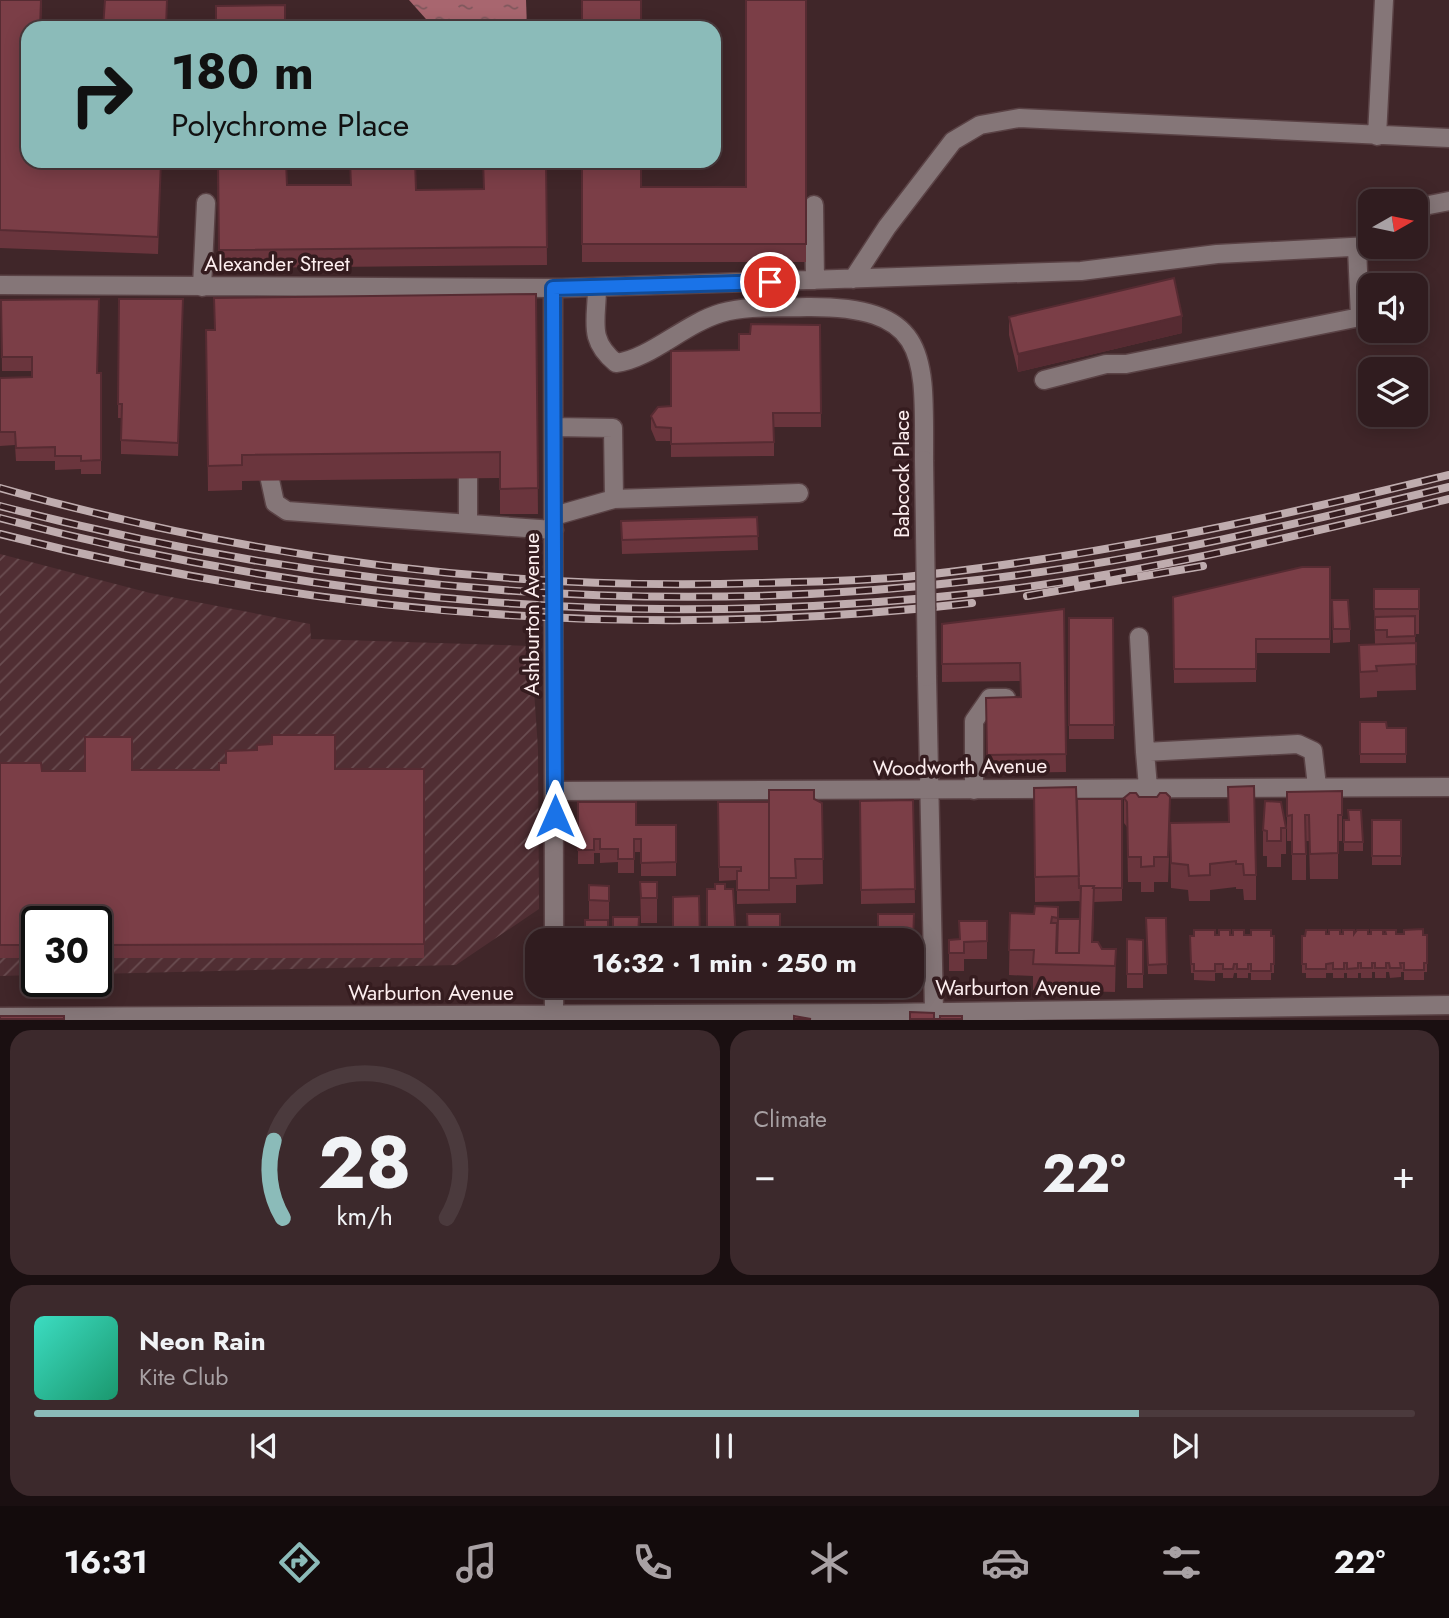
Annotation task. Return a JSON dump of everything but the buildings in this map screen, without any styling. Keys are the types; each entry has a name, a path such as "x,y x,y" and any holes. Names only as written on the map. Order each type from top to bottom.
{"street":[{"path":"1377,136 1384,0"},
{"path":"853,279 887,227 953,141 980,125 1019,118 1449,138"},
{"path":"1428,205 1449,201"},
{"path":"202,287 206,203"},
{"path":"814,205 815,281"},
{"name":"Alexander Street","path":"0,285 553,288 815,281 1081,271 1217,254 1358,247"},
{"path":"1044,380 1106,364 1126,364 1360,317 1363,259"},
{"path":"747,282 748,308"},
{"name":"Babcock Place","path":"597,287 594,334 603,351 616,363 634,360 687,326 723,312 748,308 850,308 879,314 891,321 908,338 919,360 924,383 934,1012"},
{"name":"Ashburton Avenue","path":"553,288 554,928"},
{"path":"554,427 613,428 614,499"},
{"path":"468,478 468,524"},
{"path":"270,480 275,503 287,511 468,524 554,523 614,499 799,493"},
{"path":"1139,637 1147,787"},
{"path":"974,790 974,721 990,698 1013,698"},
{"path":"1145,752 1298,744 1313,751 1317,786"},
{"name":"Woodworth Avenue","path":"555,792 1449,787"},
{"path":"554,998 554,1018"},
{"name":"Warburton Avenue","path":"0,1017 554,1018 880,1016 934,1012 984,1015 1176,1015 1449,1005"}],"shaded area":[{"path":"0,554 150,593 310,624 311,639 531,646 538,749 539,909 456,965 112,974 112,906 21,906 21,975 0,976"}],"water":[{"path":"409,0 526,0 527,21 428,21"}],"railway":[{"path":"0,488 187,534 376,565 471,575 662,584 850,580 974,569 1179,535 1449,475"},
{"path":"0,506 122,535 367,577 490,589 614,596 738,596 863,591 1045,571 1219,540 1449,487"},
{"path":"0,518 123,548 246,572 368,590 490,602 612,608 735,609 860,603 1045,584 1219,553 1449,499"},
{"path":"0,534 120,562 241,585 362,602 483,614 726,620 849,614 972,603"},
{"path":"1027,596 1203,566"}],"route":[{"path":"555,816 553,288 770,282"}]}
